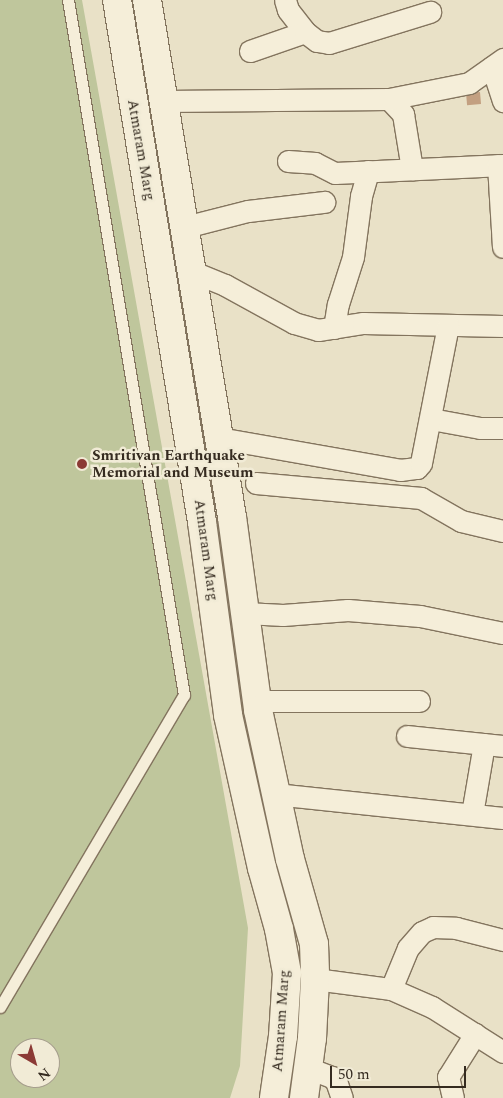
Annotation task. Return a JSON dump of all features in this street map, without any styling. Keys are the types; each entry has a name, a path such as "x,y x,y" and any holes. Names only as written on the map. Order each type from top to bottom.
{"main road":[{"name":"Atmaram Marg","path":"117,0 201,512 228,715 262,868 279,929 287,973 283,1036 274,1098"},
{"name":"Atmaram Marg","path":"147,0 162,101 193,272 257,701 275,794 314,944 316,979 304,1098"}],"street":[{"path":"285,0 288,10 305,32 317,41 328,43 430,12"},
{"path":"250,52 305,32"},
{"path":"162,101 389,99 469,83 498,63 503,101"},
{"path":"389,99 403,114 412,169"},
{"path":"288,161 315,163 336,173 501,165 503,247"},
{"path":"334,328 340,296 353,257 361,196 368,171"},
{"path":"184,227 248,211 324,202"},
{"path":"193,272 225,285 305,328 318,330 363,323 398,322 448,326 503,326"},
{"path":"219,438 408,471 417,468 421,463 431,419 448,326"},
{"path":"431,419 480,428 503,428"},
{"path":"256,483 421,498 461,521 503,531"},
{"path":"245,613 283,615 348,610 420,616 503,633"},
{"path":"257,701 419,701"},
{"path":"407,736 494,745 472,814"},
{"path":"275,794 503,818"},
{"path":"391,989 408,948 422,932 433,928 456,928 503,940"},
{"path":"316,979 391,989 432,1007 503,1052"},
{"path":"453,1098 448,1077 475,1034"},
{"path":"308,1068 332,1077 336,1081 342,1098"}],"lane":[{"path":"0,1007 184,695 68,0"}],"green space":[{"name":"Smritivan Earthquake Memorial and Museum","path":"0,0 82,0 248,928 240,1066 230,1098 0,1098"}],"building":[{"path":"480,92 481,104 467,105 466,93"}],"place":[{"name":"Smritivan Earthquake Memorial and Museum","path":"82,464"}]}
